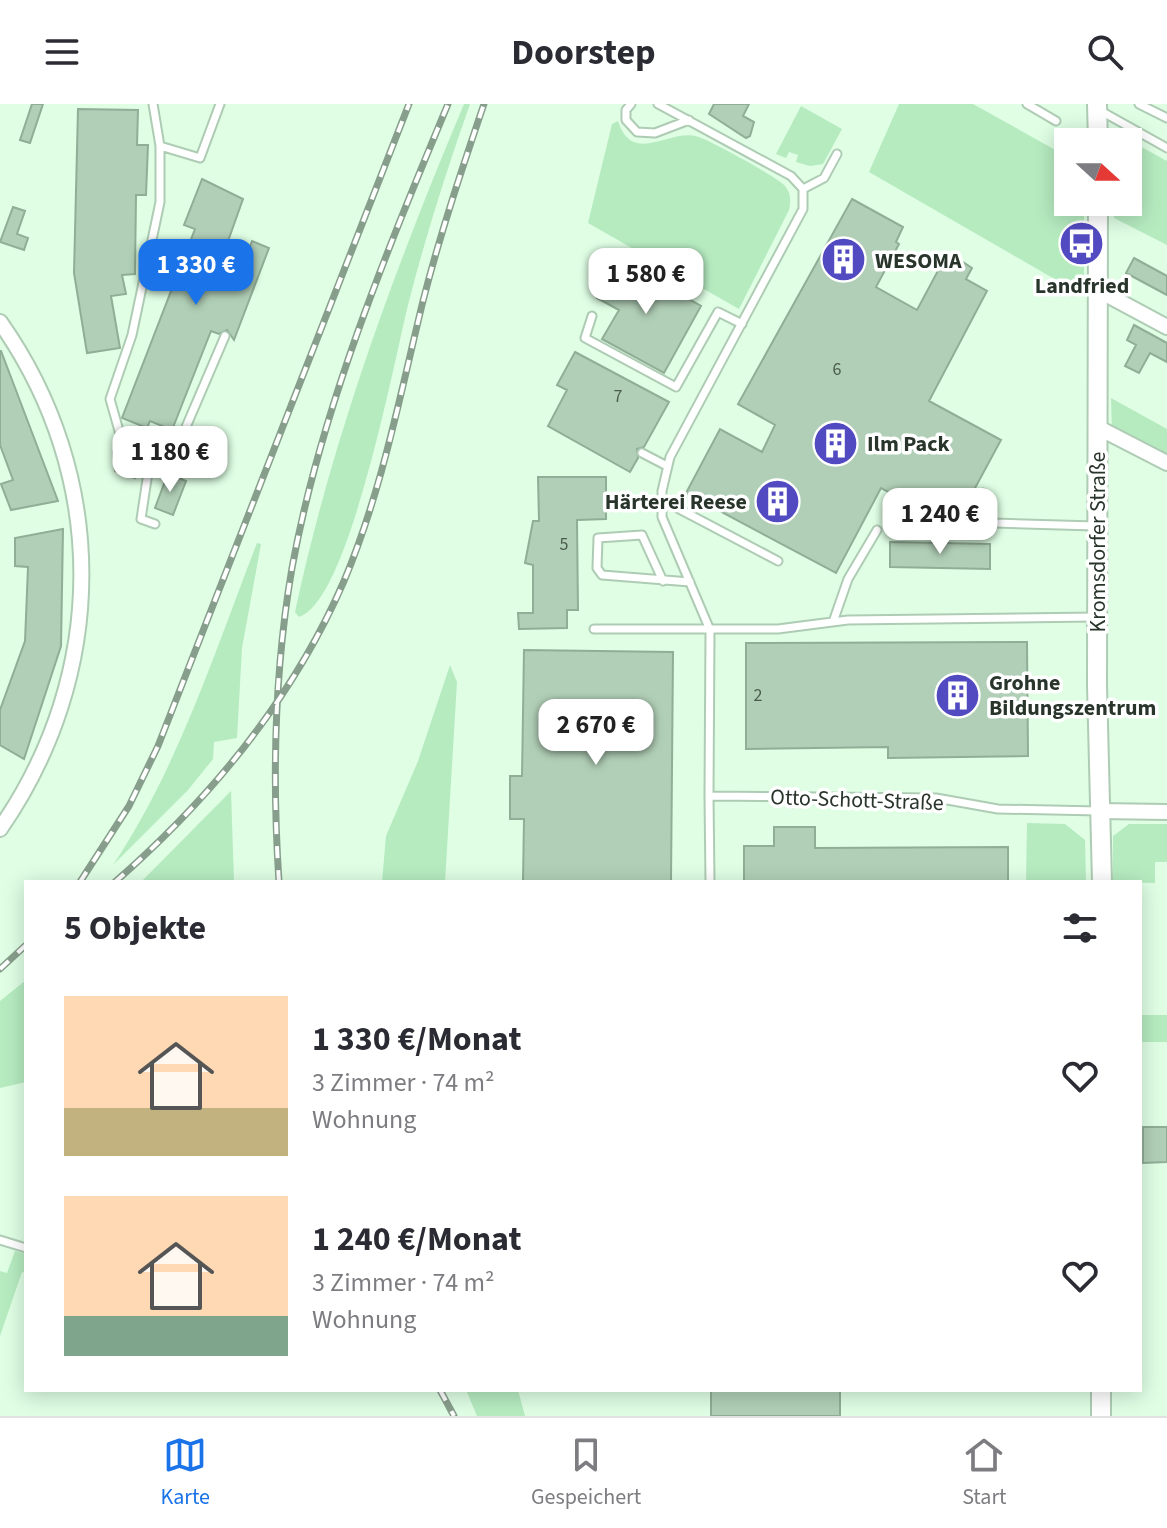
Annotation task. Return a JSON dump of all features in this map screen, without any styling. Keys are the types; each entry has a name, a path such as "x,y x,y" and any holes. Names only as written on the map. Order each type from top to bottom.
{"street":[{"path":"1097,107 1098,128"},
{"name":"Kromsdorfer Straße","path":"1098,216 1097,617 1102,880"},
{"path":"1098,290 1167,327"},
{"path":"0,322 42,391 65,450 78,509 82,558 79,621 61,709 30,780 0,829"},
{"path":"1097,427 1167,463"},
{"path":"1099,811 1167,812"},
{"path":"1101,1392 1101,1416"}],"lane":[{"path":"153,104 160,146 160,202 149,266 132,335 110,399 121,438 168,456 177,448 225,336"},
{"path":"160,146 200,158 220,104"},
{"path":"631,104 626,120 637,132 655,133 689,120"},
{"path":"658,104 791,176 803,189 803,209 667,466 662,500 662,517 671,545 710,630 710,880"},
{"path":"1027,104 1056,121"},
{"path":"1139,104 1167,118"},
{"path":"1097,107 1167,148"},
{"path":"803,189 828,180 837,154"},
{"path":"592,316 585,338 676,387 718,312 742,324"},
{"path":"155,451 149,466 141,519 155,524"},
{"path":"642,453 667,466"},
{"path":"983,493 980,511 995,523 1098,526"},
{"path":"662,500 778,561"},
{"path":"833,622 848,579 877,530"},
{"path":"663,581 642,535 598,538 597,568 602,575 663,581 690,582"},
{"path":"594,629 778,629 833,622 1097,617"},
{"name":"Otto-Schott-Straße","path":"709,796 936,798 998,809 1099,811"},
{"path":"0,1240 24,1247"}],"green space":[{"path":"464,104 470,104 422,252 353,524 336,569 318,601 299,617 295,612 310,547 347,418 390,291"},
{"path":"899,104 973,104 1054,149 1054,216 1084,216 1084,296 869,172"},
{"path":"801,106 842,129 823,164 810,166 796,162 798,155 789,152 786,158 776,154"},
{"path":"618,121 633,142 643,144 688,135 699,137 758,168 787,189 789,210 739,309 588,223 612,124"},
{"path":"1142,147 1167,161 1167,245 1114,218 1142,216"},
{"path":"1111,398 1167,429 1167,463 1112,435"},
{"path":"257,543 261,544 242,648 237,738 214,742 213,759 188,790 113,865 136,828 176,749"},
{"path":"450,665 457,682 445,880 382,880 386,836 418,761"},
{"path":"231,791 234,880 143,880"},
{"path":"1027,823 1065,824 1085,840 1086,880 1026,880"},
{"path":"1129,824 1167,824 1167,862 1155,862 1155,883 1113,880 1113,836"},
{"path":"24,982 24,1082 0,1088 0,1001"},
{"path":"1142,1015 1167,1015 1167,1042 1142,1042"},
{"path":"15,1251 24,1253 24,1272 0,1336 0,1271 7,1273"},
{"path":"467,1392 519,1392 525,1416 477,1416"}],"building":[{"path":"32,104 43,104 30,143 20,140"},
{"path":"714,104 749,104 743,116 754,122 750,136 746,138 709,114"},
{"path":"78,109 138,110 137,145 148,145 146,195 136,195 135,274 122,275 126,294 111,296 120,348 87,353 74,273"},
{"path":"202,179 243,199 227,244 248,252 252,241 269,248 234,340 227,330 219,334 211,331 172,430 150,421 147,428 122,418 195,229 184,225"},
{"path":"852,199 903,227 896,242 899,244 876,287 917,310 948,252 972,268 966,279 987,291 929,401 1001,440 954,527 881,488 836,573 686,493 720,429 762,452 775,425 738,404"},
{"path":"13,207 25,211 17,234 28,238 24,250 0,242"},
{"path":"1134,258 1167,276 1167,295 1126,273"},
{"path":"619,260 701,306 664,373 602,339 619,310 597,298"},
{"path":"1134,325 1167,343 1167,362 1150,353 1139,373 1125,366 1136,345 1127,340"},
{"path":"0,351 58,501 11,510 1,484 13,480 0,445"},
{"path":"575,352 669,402 644,447 637,449 638,458 630,472 548,426 567,390 557,385"},
{"path":"113,452 141,463 135,478 115,471"},
{"path":"168,473 186,481 173,515 155,508"},
{"path":"538,477 606,477 606,519 577,520 578,610 567,610 567,628 519,629 518,613 533,613 533,565 525,563 533,521 539,521"},
{"path":"63,529 61,646 24,759 0,745 0,710 25,641 28,567 15,566 15,538"},
{"path":"890,542 990,544 990,569 890,567"},
{"path":"1027,642 1028,756 888,758 888,747 746,749 746,643"},
{"path":"524,650 673,652 671,880 523,880 524,819 510,819 510,776 522,776"},
{"path":"774,827 815,827 815,848 1008,847 1008,880 744,880 744,846 774,846"},
{"path":"1143,1127 1167,1127 1167,1162 1143,1163"},
{"path":"711,1392 840,1392 840,1416 711,1416"}],"railway":[{"path":"81,880 129,806 158,746 409,104"},
{"path":"279,880 275,764 278,686 286,607 304,509 358,332 448,104"},
{"path":"117,880 184,816 246,744 300,666 344,581 369,512 430,276 484,104"},
{"path":"0,969 24,947"},
{"path":"441,1392 454,1416"}],"place":[{"name":"Landfried","path":"1082,244"},
{"name":"WESOMA","path":"844,260"},
{"name":"Ilm Pack","path":"836,443"},
{"name":"Härterei Reese","path":"778,501"},
{"name":"Grohne Bildungszentrum","path":"958,695"}]}
